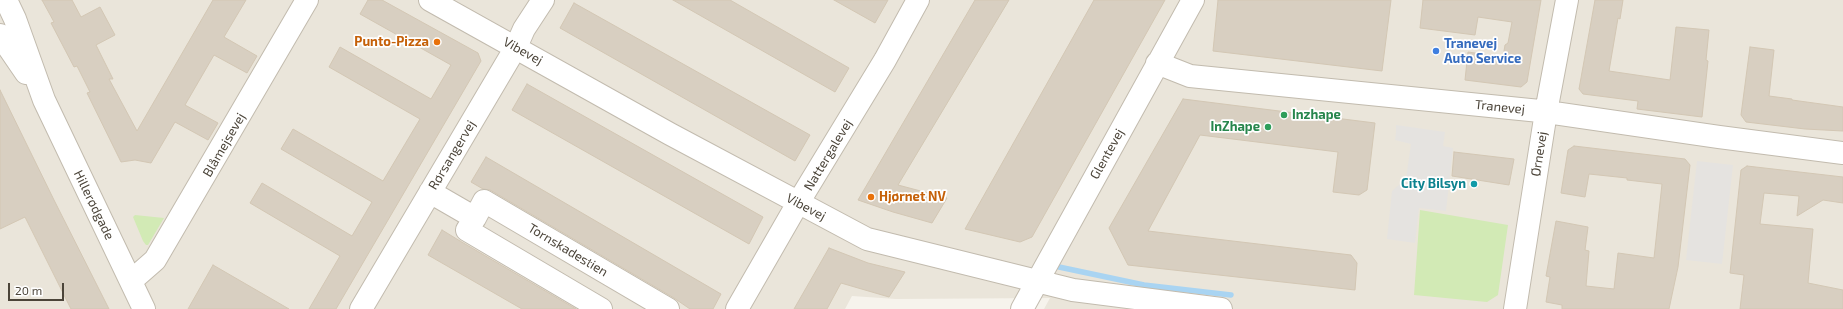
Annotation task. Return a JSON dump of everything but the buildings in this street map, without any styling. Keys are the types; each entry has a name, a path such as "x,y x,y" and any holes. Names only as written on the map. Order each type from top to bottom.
{"street":[{"name":"Hillerødgade","path":"6,0 15,19 44,100 144,309"},
{"name":"Blåmejsevej","path":"130,281 155,260 307,0"},
{"name":"Vibevej","path":"430,0 798,203 866,238 1073,290 1221,309"},
{"name":"Rørsangervej","path":"361,309 543,0"},
{"name":"Nattergalevej","path":"737,309 798,203 881,66 918,0"},
{"name":"Glentevej","path":"1022,309 1192,0"},
{"name":"Ørnevej","path":"1515,309 1546,112 1567,0"},
{"name":"Hillerødgade","path":"0,35 44,100"},
{"name":"Tranevej","path":"1157,63 1190,76 1546,112 1843,153"},
{"path":"430,192 475,218"},
{"name":"Tornskadestien","path":"601,309 467,230 484,201 668,309"}],"shaded area":[{"path":"0,0 1843,0 1843,309 1044,309 1050,298 896,299 852,296 845,309 0,309"},
{"path":"1396,125 1445,132 1443,146 1453,148 1446,211 1419,208 1415,243 1387,239 1392,191 1406,179 1411,144 1395,140"},
{"path":"1697,161 1733,165 1722,264 1686,260"}],"green space":[{"path":"1420,210 1508,225 1498,295 1487,302 1414,295"},
{"path":"135,215 164,218 148,245 146,245 143,241 133,217"}],"waterway":[{"path":"1059,267 1144,285 1231,295"}],"place":[{"name":"Punto-Pizza","path":"437,42"},
{"name":"Tranevej Auto Service","path":"1436,51"},
{"name":"Inzhape","path":"1284,115"},
{"name":"InZhape","path":"1268,127"},
{"name":"City Bilsyn","path":"1474,184"},
{"name":"Hjørnet NV","path":"871,197"}]}
